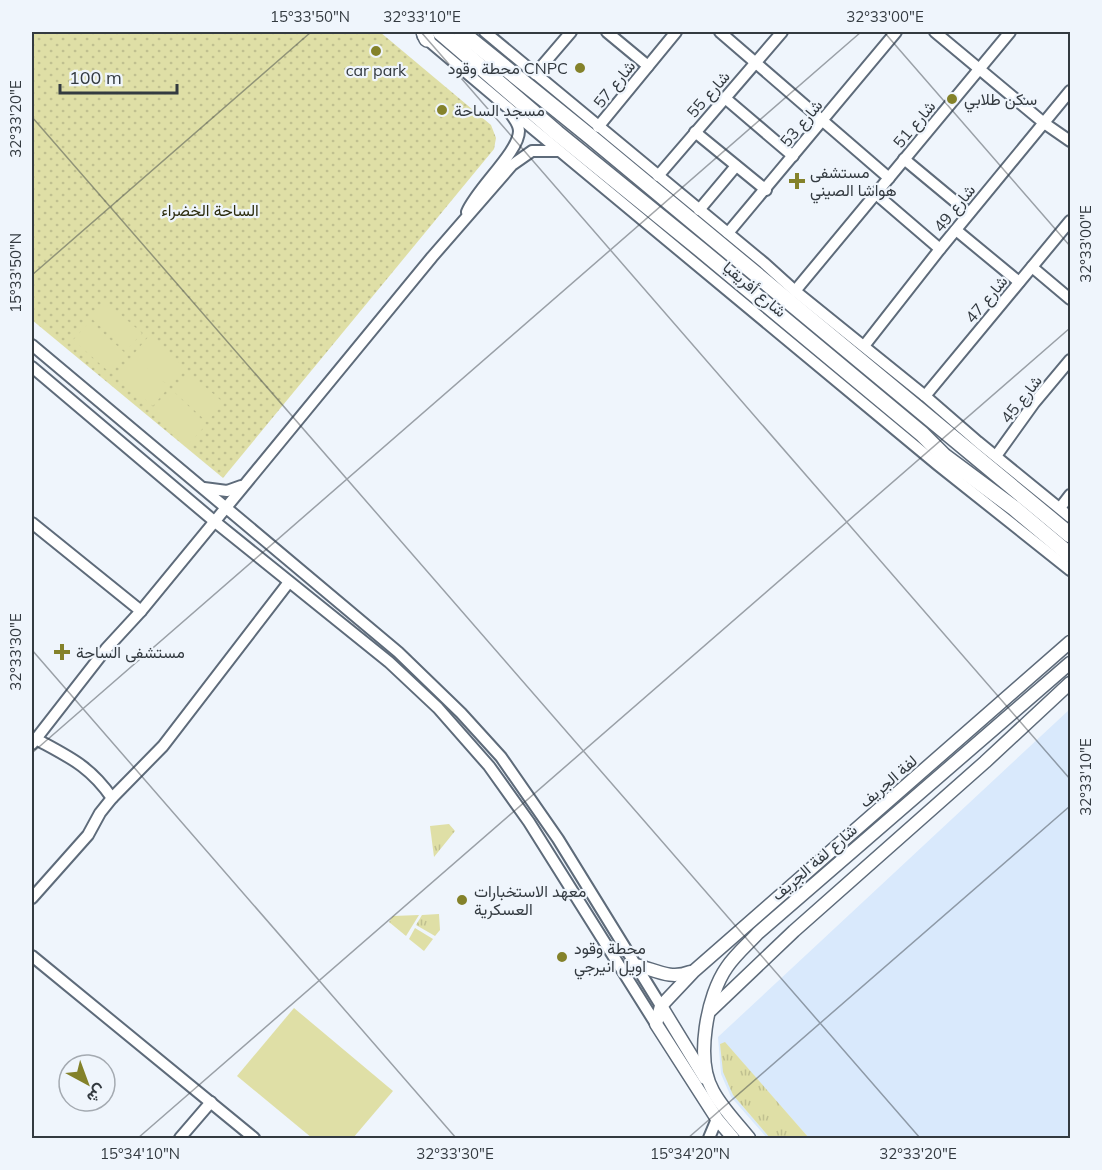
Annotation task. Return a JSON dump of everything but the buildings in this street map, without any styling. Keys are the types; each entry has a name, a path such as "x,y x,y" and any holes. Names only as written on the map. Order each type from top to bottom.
{"highway":[{"name":"شارع أفريقيا","path":"461,32 1071,535"},
{"name":"شارع أفريقيا","path":"427,33 549,126 694,252 814,345 922,434 944,456 1014,508 1071,555"},
{"path":"814,345 824,332"},
{"path":"958,443 978,442"},
{"path":"944,456 952,476"}],"main road":[{"name":"لفة الجريف","path":"656,1024 662,1006 694,971 1070,642"},
{"name":"شارع لفة الجريف","path":"749,1138 711,1089 706,1069 703,1044 706,1024 715,988 727,967 758,933 1071,663"},
{"path":"711,1010 794,931 1071,683"},
{"path":"636,965 671,976 681,976 694,971"},
{"path":"662,1006 711,1089"},
{"path":"656,1024 721,1129 733,1138"}],"street":[{"path":"535,74 571,32"},
{"path":"607,32 648,66"},
{"name":"شارع 57","path":"598,127 676,32"},
{"path":"720,32 889,178"},
{"name":"شارع 55","path":"658,176 782,32"},
{"name":"شارع 53","path":"728,233 896,32"},
{"path":"935,32 1044,123 1071,141"},
{"name":"شارع 51","path":"795,291 1010,32"},
{"name":"شارع أفريقيا","path":"427,33 559,151 694,252 952,476 1071,570"},
{"name":"شارع أفريقيا","path":"489,33 795,291 1071,517"},
{"name":"شارع 49","path":"864,346 969,213 1071,91"},
{"path":"725,98 793,156"},
{"path":"463,220 472,201 511,152 516,142 519,131 516,121 505,105"},
{"path":"695,132 766,190"},
{"path":"112,798 100,781 78,761 34,742 106,649 141,610 463,220 519,158 537,150 559,151"},
{"path":"904,159 969,213"},
{"path":"699,210 736,165"},
{"path":"876,194 940,249"},
{"name":"شارع 47","path":"925,396 1071,220"},
{"path":"956,230 1019,282"},
{"path":"1032,267 1071,299"},
{"path":"32,345 398,652 449,700 501,758 558,839 662,1006"},
{"name":"شارع 45","path":"996,456 1034,403 1071,360"},
{"path":"32,367 213,521 389,662 438,708 489,766 547,849 656,1024"},
{"path":"200,487 227,491 244,484"},
{"path":"1060,508 1071,495"},
{"path":"32,523 141,610"},
{"path":"32,898 88,835 100,813 112,798 163,746 289,582"},
{"path":"389,662 398,652"},
{"path":"489,766 501,758"},
{"path":"32,956 254,1138"},
{"path":"180,1138 211,1102"},
{"path":"709,1138 721,1129"}],"shaded area":[{"path":"1070,709 1070,1138 809,1138 725,1043 720,1044 733,1095 770,1138 767,1138 731,1097 721,1074 718,1037"}],"green space":[{"name":"الساحة الخضراء","path":"32,32 380,32 491,125 496,138 494,149 223,478 32,320"},
{"path":"107,303 142,333 127,350 92,319"},
{"path":"90,321 124,352 108,371 73,340"},
{"path":"148,337 185,368 169,386 132,356"},
{"path":"132,356 169,387 153,406 116,375"},
{"path":"188,372 224,403 207,422 172,390"},
{"path":"170,394 205,426 189,444 153,412"},
{"path":"449,824 455,831 434,857 430,826"},
{"path":"439,914 440,930 435,936 416,925 422,915"},
{"path":"419,915 406,936 389,922 393,916"},
{"path":"415,928 433,939 424,951 409,939"},
{"path":"294,1008 393,1091 353,1138 312,1138 237,1076"},
{"path":"725,1042 809,1138 770,1138 733,1095 723,1072 720,1044"}],"place":[{"name":"car park","path":"376,51"},
{"name":"محطة وقود CNPC","path":"580,68"},
{"name":"سكن طلابي","path":"952,99"},
{"name":"مسجد الساحة","path":"442,110"},
{"name":"مستشفى هواشا الصيني","path":"797,181"},
{"name":"مستشفى الساحة","path":"62,652"},
{"name":"معهد الاستخبارات العسكرية","path":"462,900"},
{"name":"محطة وقود اويل انيرجي","path":"562,957"}]}
